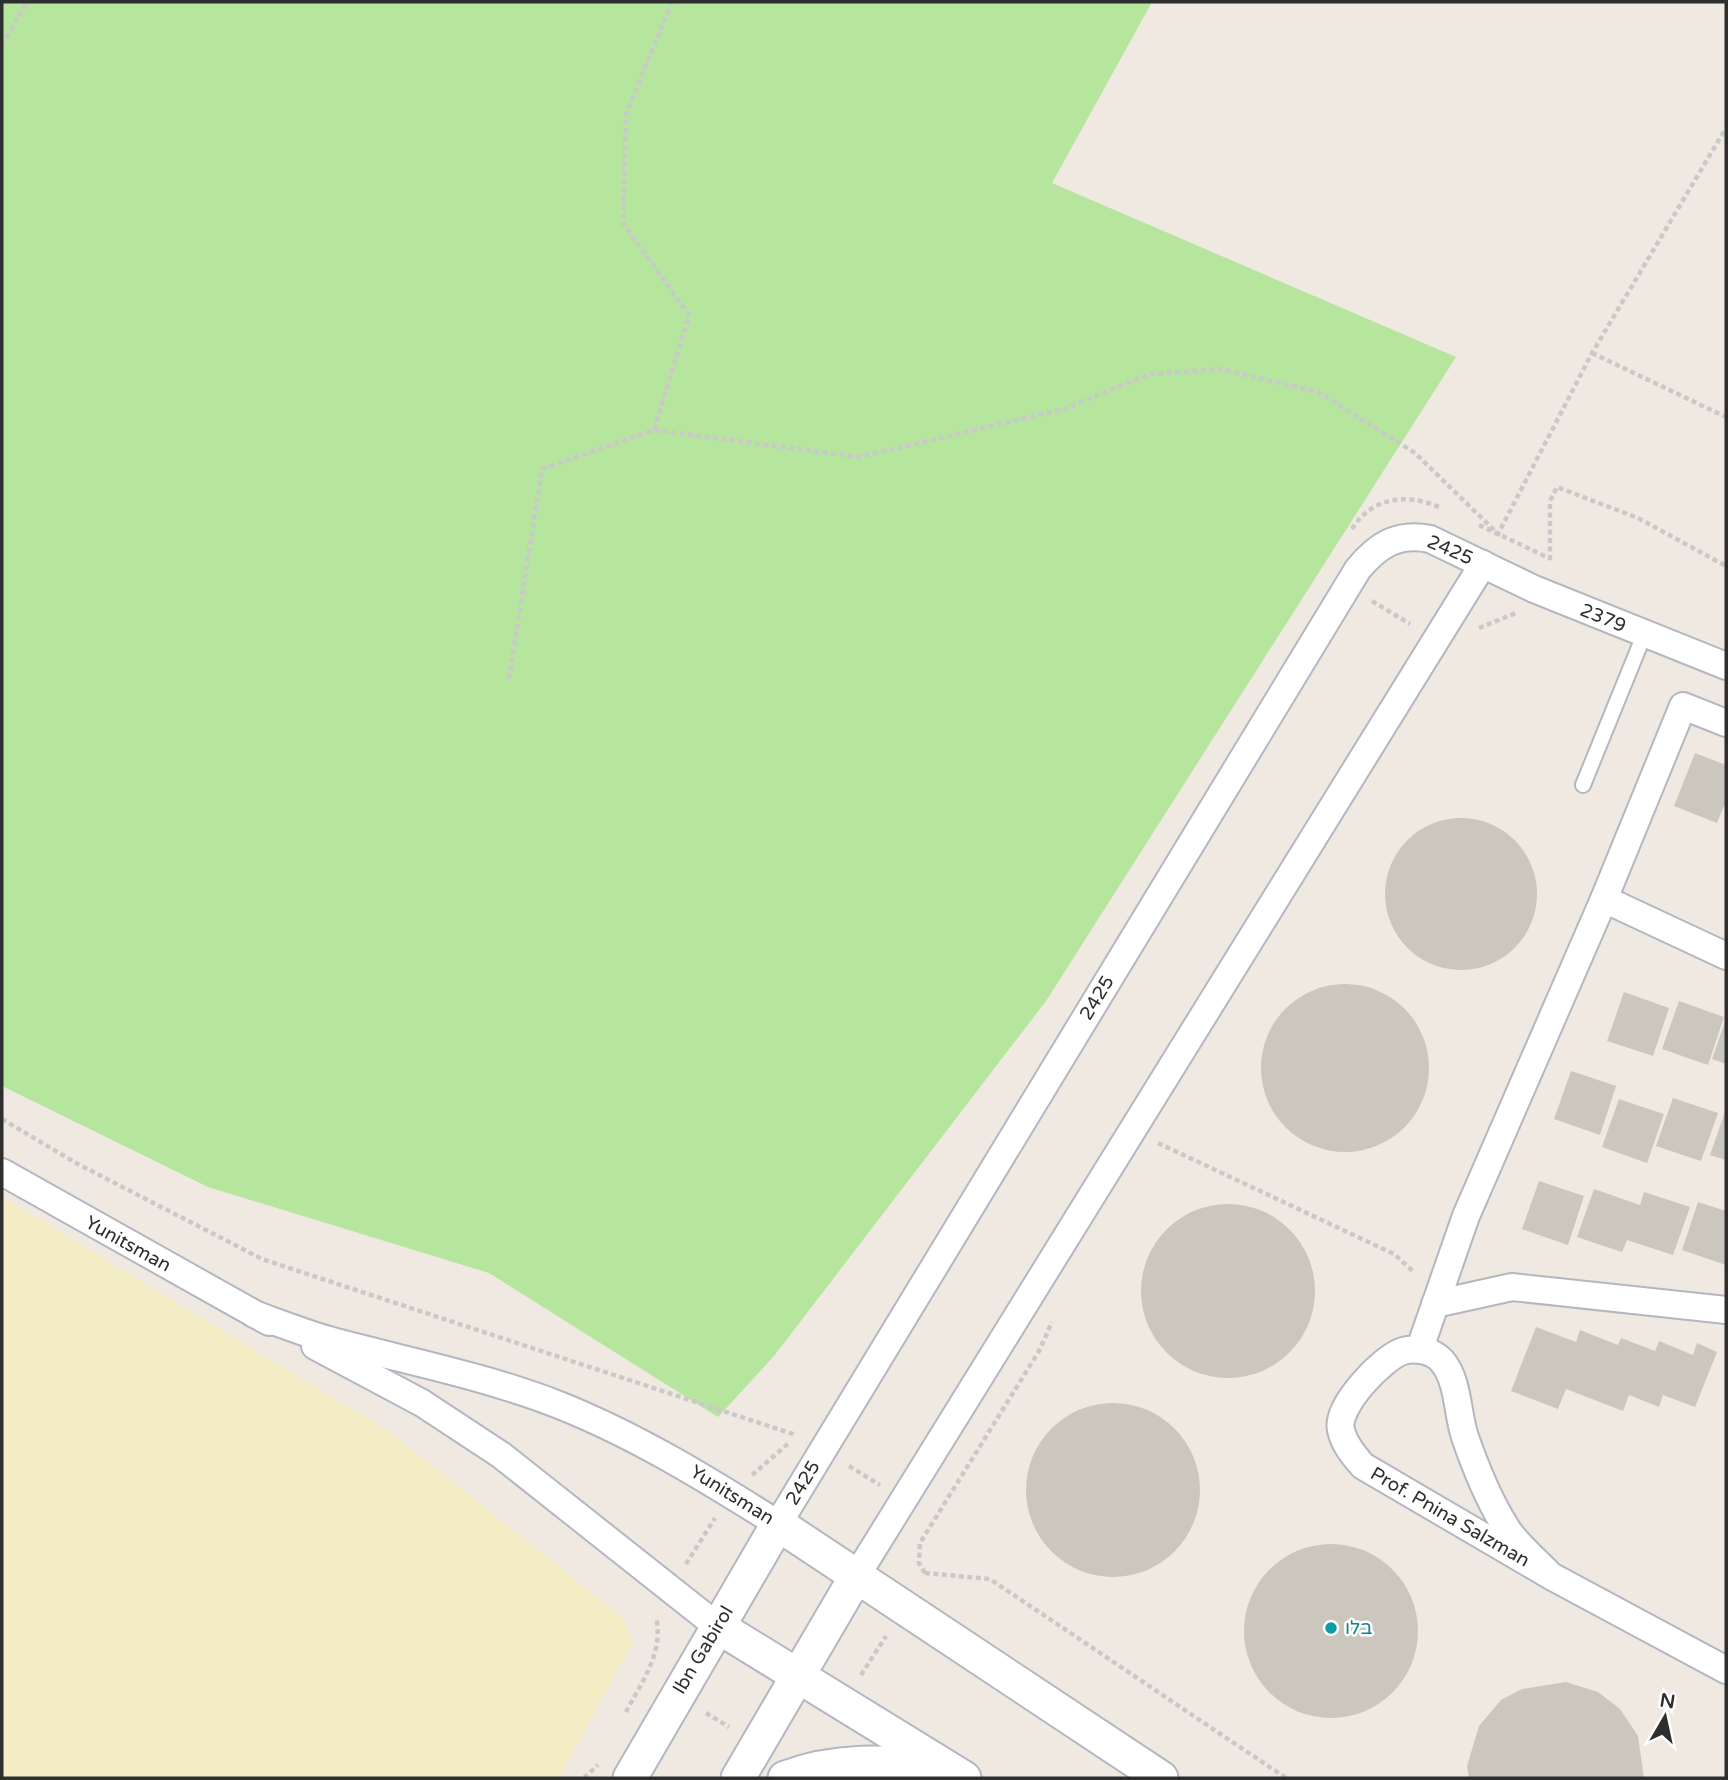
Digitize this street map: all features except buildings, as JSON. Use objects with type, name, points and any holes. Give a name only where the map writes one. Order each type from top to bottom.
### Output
[{"type":"street","name":"2425","points":[[778,1524],[1347,587],[1370,554],[1399,537],[1415,536],[1483,564],[1445,644],[857,1575]]},
{"type":"street","name":"2379","points":[[1483,564],[1534,589],[1726,666]]},
{"type":"street","points":[[1420,1348],[1466,1216],[1604,899],[1683,706],[1726,723]]},
{"type":"street","points":[[1604,899],[1726,956]]},
{"type":"street","name":"Yunitsman","points":[[2,1172],[254,1314],[422,1403],[501,1455],[717,1626],[958,1774]]},
{"type":"street","points":[[1437,1299],[1512,1287],[1726,1310]]},
{"type":"street","name":"Yunitsman","points":[[254,1314],[327,1339],[493,1382],[559,1405],[638,1441],[778,1524],[1161,1778]]},
{"type":"street","name":"Prof. Pnina Salzman","points":[[1551,1576],[1508,1531],[1486,1490],[1464,1435],[1454,1389],[1442,1361],[1420,1348],[1401,1351],[1353,1393],[1344,1409],[1340,1428],[1350,1450],[1363,1466],[1551,1576],[1726,1670]]},
{"type":"street","name":"Ibn Gabirol","points":[[630,1778],[778,1524]]},
{"type":"street","points":[[738,1778],[795,1676],[857,1575]]},
{"type":"street","points":[[785,1778],[814,1768],[850,1763],[890,1762],[958,1774]]},
{"type":"lane","points":[[1583,785],[1644,635]]},
{"type":"path","points":[[2,45],[27,2]]},
{"type":"path","points":[[654,430],[689,315],[623,223],[626,114],[672,2]]},
{"type":"path","points":[[1483,564],[1592,353],[1726,128]]},
{"type":"path","points":[[1592,353],[1726,417]]},
{"type":"path","points":[[509,679],[542,469],[654,430],[859,457],[1064,409],[1150,374],[1220,369],[1318,392],[1415,453],[1498,534]]},
{"type":"path","points":[[1347,587],[1445,644],[1522,611],[1551,559],[1549,501],[1557,487],[1638,518],[1726,566]]},
{"type":"path","points":[[2,1119],[76,1163],[262,1259],[799,1435],[935,1518]]},
{"type":"path","points":[[1162,1130],[1155,1142],[1394,1254],[1437,1299]]},
{"type":"path","points":[[925,1573],[919,1563],[920,1543],[1039,1351],[1057,1312]]},
{"type":"path","points":[[842,1704],[925,1573]]},
{"type":"path","points":[[925,1573],[990,1579],[1286,1778]]},
{"type":"path","points":[[621,1721],[656,1656],[660,1636],[656,1614],[671,1589]]},
{"type":"path","points":[[644,1678],[757,1743]]},
{"type":"path","points":[[593,1778],[604,1754]]},
{"type":"path","points":[[584,1778],[598,1765]]},
{"type":"green space","points":[[2,2],[1152,2],[1052,183],[1456,357],[1046,1001],[774,1356],[718,1417],[489,1273],[208,1187],[2,1086]]},
{"type":"sand","points":[[2,1197],[390,1432],[620,1615],[633,1642],[559,1778],[2,1778]]},
{"type":"place","name":"בלו","points":[[1331,1628]]}]
